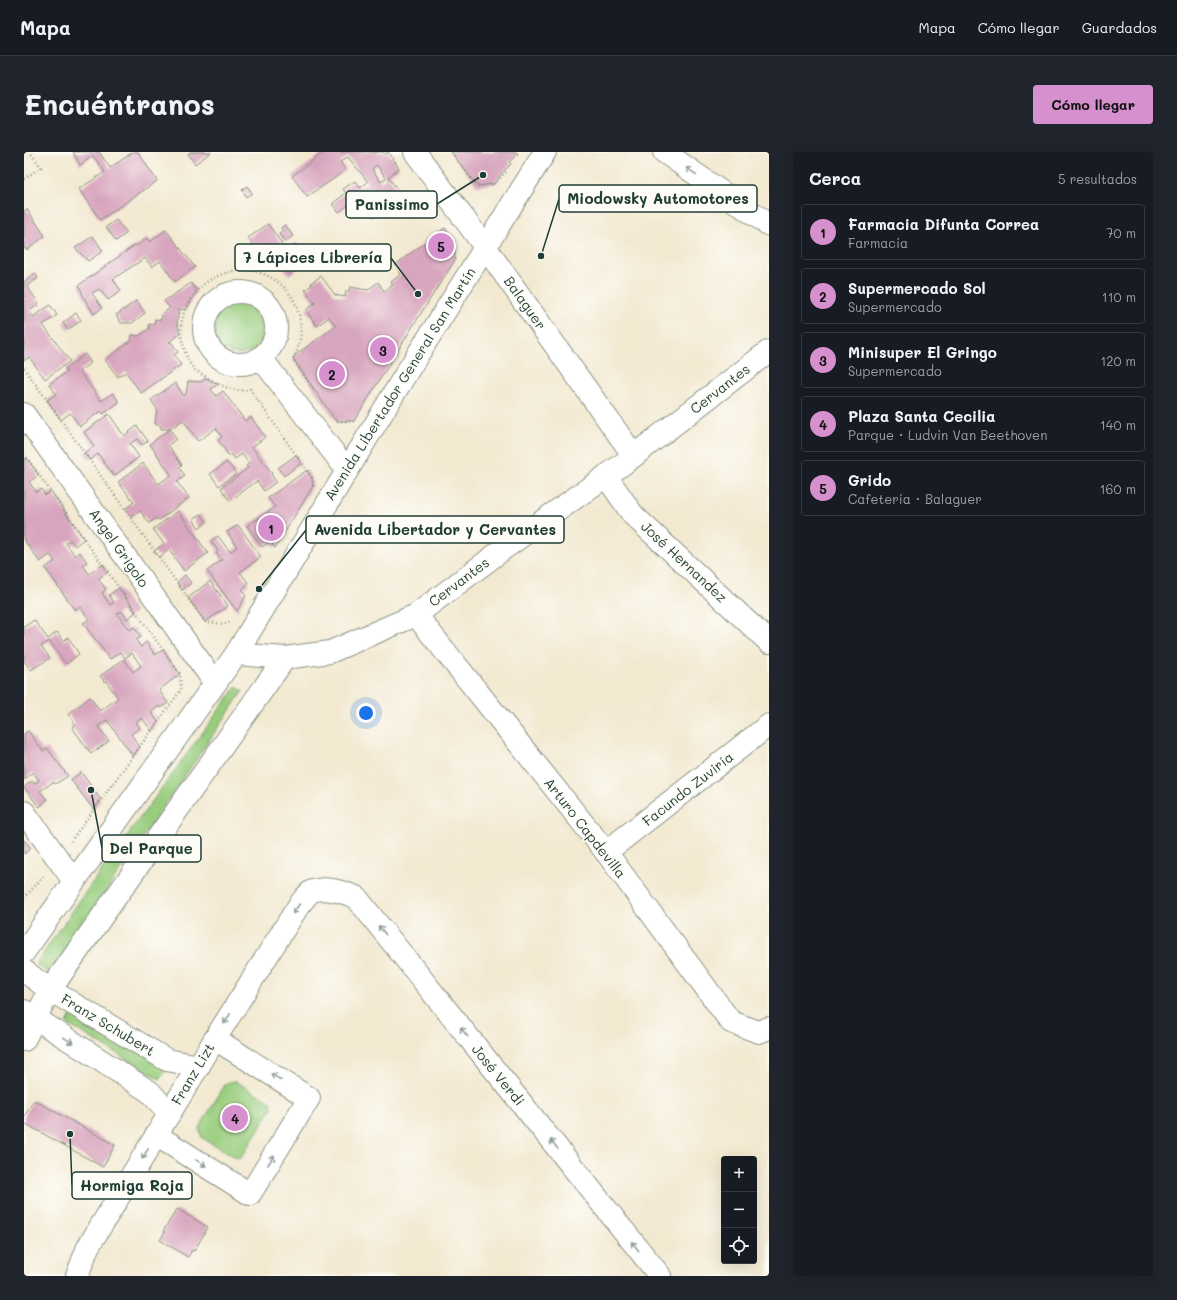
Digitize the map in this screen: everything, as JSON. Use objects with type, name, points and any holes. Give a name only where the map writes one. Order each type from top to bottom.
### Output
[{"type":"street","name":"Balaguer","points":[[415,152],[485,247],[634,456]]},
{"type":"street","name":"Avenida Libertador General San Martín","points":[[24,952],[236,654],[347,470],[545,152]]},
{"type":"street","points":[[664,152],[769,225]]},
{"type":"street","name":"Cervantes","points":[[236,654],[285,658],[330,652],[416,615],[506,547],[634,456],[769,351]]},
{"type":"street","points":[[261,358],[347,470]]},
{"type":"street","name":"Angel Grigolo","points":[[24,414],[215,683]]},
{"type":"street","name":"José Hernandez","points":[[606,476],[633,515],[769,642]]},
{"type":"street","name":"Arturo Capdevilla","points":[[416,615],[606,852],[731,1022],[764,1030]]},
{"type":"street","points":[[24,1040],[29,1015],[50,990],[285,658]]},
{"type":"street","name":"Facundo Zuviría","points":[[606,852],[769,725]]},
{"type":"street","points":[[24,812],[74,881]]},
{"type":"street","name":"Franz Lizt","points":[[77,1276],[88,1247],[299,905],[312,892],[327,889]]},
{"type":"street","name":"José Verdi","points":[[327,889],[343,892],[356,897],[660,1276]]},
{"type":"street","name":"Franz Schubert","points":[[24,971],[50,990],[167,1060],[199,1066]]},
{"type":"street","points":[[29,1015],[150,1092],[170,1114]]},
{"type":"street","points":[[156,1136],[250,1194],[309,1098],[215,1039]]},
{"type":"path","points":[[24,179],[41,167],[30,152]]},
{"type":"path","points":[[451,152],[477,186],[494,184],[510,167]]},
{"type":"path","points":[[454,240],[455,260]]},
{"type":"path","points":[[309,492],[313,486],[312,478],[250,389],[239,391],[220,385],[194,369],[190,362],[183,344],[182,328],[184,315],[188,305],[197,291],[207,281],[219,274],[238,270],[257,272],[266,275],[279,283],[290,294],[298,307],[300,314],[300,335],[293,359],[319,396]]},
{"type":"path","points":[[24,368],[205,622],[228,624],[232,618]]},
{"type":"path","points":[[336,421],[354,421],[358,415]]},
{"type":"path","points":[[24,454],[180,674],[180,690],[58,859],[24,898]]},
{"type":"green space","points":[[239,302],[249,304],[257,310],[263,318],[265,328],[263,338],[257,346],[249,352],[239,354],[229,352],[221,346],[215,338],[213,328],[215,318],[221,310],[229,304]]},
{"type":"green space","points":[[236,687],[243,691],[49,974],[36,964],[87,890]]},
{"type":"green space","points":[[71,1014],[167,1068],[160,1079],[67,1024]]},
{"type":"green space","points":[[235,1081],[271,1102],[272,1108],[241,1158],[236,1158],[202,1138],[199,1128],[226,1083]]},
{"type":"building","points":[[73,152],[99,152],[110,168],[133,152],[138,152],[157,181],[100,220],[79,189],[105,172],[93,156],[80,165]]},
{"type":"building","points":[[190,152],[211,152],[195,164],[188,154]]},
{"type":"building","points":[[324,152],[383,152],[384,154],[388,152],[399,168],[388,177],[402,195],[373,217],[359,197],[339,212],[332,204],[346,193],[343,189],[355,181],[360,188],[368,182],[348,157],[340,162],[346,170],[307,197],[292,176]],"holes":[[[377,165],[386,178],[381,182],[372,169]]]},
{"type":"building","points":[[451,152],[516,152],[518,154],[509,162],[511,164],[494,184],[477,186]]},
{"type":"building","points":[[247,186],[252,193],[246,197],[242,190]]},
{"type":"building","points":[[27,209],[45,236],[27,250],[26,248],[24,249],[24,211]]},
{"type":"building","points":[[116,220],[127,233],[116,241],[106,227]]},
{"type":"building","points":[[268,224],[282,244],[262,259],[248,238]]},
{"type":"building","points":[[285,225],[293,236],[285,242],[279,234],[283,231],[281,228]]},
{"type":"building","points":[[445,228],[454,240],[455,260],[354,421],[336,421],[293,359],[295,355],[336,326],[329,317],[317,326],[306,310],[315,303],[305,290],[312,285],[311,283],[321,276],[335,295],[345,297],[346,291],[349,291],[350,287],[368,290],[378,282],[384,291],[393,285],[391,282],[401,274],[395,265]]},
{"type":"building","points":[[166,230],[195,267],[175,282],[160,261],[152,267],[145,258],[113,279],[121,291],[108,300],[99,289],[92,293],[102,308],[94,314],[84,298],[79,285],[135,245],[136,246],[147,238],[150,242]]},
{"type":"building","points":[[93,236],[103,251],[88,261],[75,248]]},
{"type":"building","points":[[296,244],[300,249],[306,245],[309,250],[303,254],[308,261],[289,275],[277,258]]},
{"type":"building","points":[[35,273],[38,278],[27,286],[39,304],[29,311],[33,317],[50,305],[57,315],[43,325],[70,361],[45,379],[29,357],[24,361],[24,282]]},
{"type":"building","points":[[191,283],[197,291],[186,310],[179,309],[177,322],[180,334],[169,342],[172,343],[178,352],[174,355],[181,365],[141,393],[126,372],[118,377],[105,360],[131,341],[132,335],[139,336],[149,329],[149,324],[154,325],[155,319],[161,320],[162,314],[170,308],[164,301]]},
{"type":"building","points":[[136,301],[145,313],[132,323],[121,323],[116,315]]},
{"type":"building","points":[[76,313],[81,320],[68,330],[63,323]]},
{"type":"building","points":[[85,354],[91,363],[79,371],[101,401],[113,393],[119,402],[103,414],[101,411],[80,426],[70,413],[61,420],[47,400],[56,394],[49,384],[67,372],[65,369]]},
{"type":"building","points":[[206,378],[218,384],[211,389],[216,396],[223,391],[245,421],[251,417],[265,437],[252,447],[272,473],[271,474],[276,482],[264,491],[257,481],[230,501],[221,488],[248,468],[246,466],[249,464],[242,454],[235,459],[231,454],[229,456],[218,440],[222,437],[216,428],[198,441],[183,420],[170,429],[161,429],[161,426],[155,424],[157,409],[151,400],[175,383],[184,396],[186,394],[188,381],[201,382]]},
{"type":"building","points":[[109,414],[124,436],[137,426],[148,441],[142,445],[137,439],[130,444],[139,457],[114,476],[98,454],[90,460],[84,453],[94,446],[84,432]]},
{"type":"building","points":[[170,429],[176,439],[168,445],[182,465],[179,467],[185,476],[177,482],[189,498],[159,520],[157,518],[149,523],[140,511],[131,517],[125,509],[134,502],[118,482],[143,463],[158,484],[171,475],[150,444]]},
{"type":"building","points":[[296,455],[301,463],[284,476],[278,468]]},
{"type":"building","points":[[27,458],[39,475],[29,482],[36,492],[41,489],[45,495],[51,491],[84,539],[75,546],[71,540],[66,543],[75,556],[80,552],[87,562],[83,565],[89,574],[103,564],[108,572],[98,579],[106,589],[102,593],[110,605],[114,602],[109,595],[119,588],[136,612],[127,619],[121,611],[117,614],[129,630],[134,627],[141,637],[136,640],[141,647],[146,642],[155,655],[163,650],[180,674],[159,690],[168,703],[161,708],[159,706],[151,712],[158,722],[152,731],[142,718],[136,722],[140,728],[131,734],[140,747],[133,756],[107,720],[98,726],[109,741],[91,754],[72,727],[75,724],[68,714],[90,697],[100,711],[118,698],[106,681],[105,682],[100,676],[124,659],[133,672],[141,666],[132,653],[125,658],[121,652],[110,659],[83,623],[89,619],[80,607],[75,610],[45,568],[55,561],[50,555],[40,562],[24,540],[24,460]]},
{"type":"building","points":[[227,462],[236,474],[219,486],[210,474]]},
{"type":"building","points":[[307,470],[312,478],[313,486],[275,548],[270,541],[262,547],[247,526],[275,507],[268,498]]},
{"type":"building","points":[[178,511],[208,553],[184,571],[169,550],[159,557],[154,551],[164,544],[153,529]]},
{"type":"building","points":[[201,514],[207,522],[199,528],[193,519]]},
{"type":"building","points":[[238,525],[261,557],[240,572],[249,584],[242,590],[246,596],[237,611],[207,571],[222,560],[216,553],[218,551],[211,541],[218,536],[230,552],[237,547],[227,532]]},
{"type":"building","points":[[185,575],[191,583],[182,590],[177,582]]},
{"type":"building","points":[[210,581],[228,606],[205,622],[188,598]]},
{"type":"building","points":[[34,620],[48,639],[57,632],[64,641],[68,637],[79,654],[66,664],[49,641],[41,646],[50,658],[31,670],[24,661],[24,627]]},
{"type":"building","points":[[28,731],[43,751],[47,748],[68,776],[55,784],[53,782],[40,791],[47,800],[39,807],[24,787],[32,781],[34,784],[39,780],[33,772],[24,780],[24,734]]},
{"type":"building","points":[[81,772],[101,800],[94,810],[71,780]]},
{"type":"building","points":[[24,840],[31,848],[24,854]]},
{"type":"building","points":[[34,1100],[115,1145],[103,1167],[24,1123],[24,1117]]},
{"type":"building","points":[[177,1209],[208,1227],[194,1251],[192,1250],[188,1257],[160,1240],[165,1232],[163,1231]]},
{"type":"place","name":"Panissimo","points":[[483,175]]},
{"type":"place","name":"Grido","points":[[441,246]]},
{"type":"place","name":"Miodowsky Automotores","points":[[541,256]]},
{"type":"place","name":"7 Lápices Librería","points":[[418,294]]},
{"type":"place","name":"Minisuper El Gringo","points":[[383,350]]},
{"type":"place","name":"Supermercado Sol","points":[[332,374]]},
{"type":"place","name":"Farmacia Difunta Correa","points":[[271,528]]},
{"type":"place","name":"Avenida Libertador y Cervantes","points":[[259,589]]},
{"type":"place","name":"Del Parque","points":[[91,790]]},
{"type":"place","name":"Plaza Santa Cecilia","points":[[235,1118]]},
{"type":"place","name":"Hormiga Roja","points":[[70,1134]]}]
